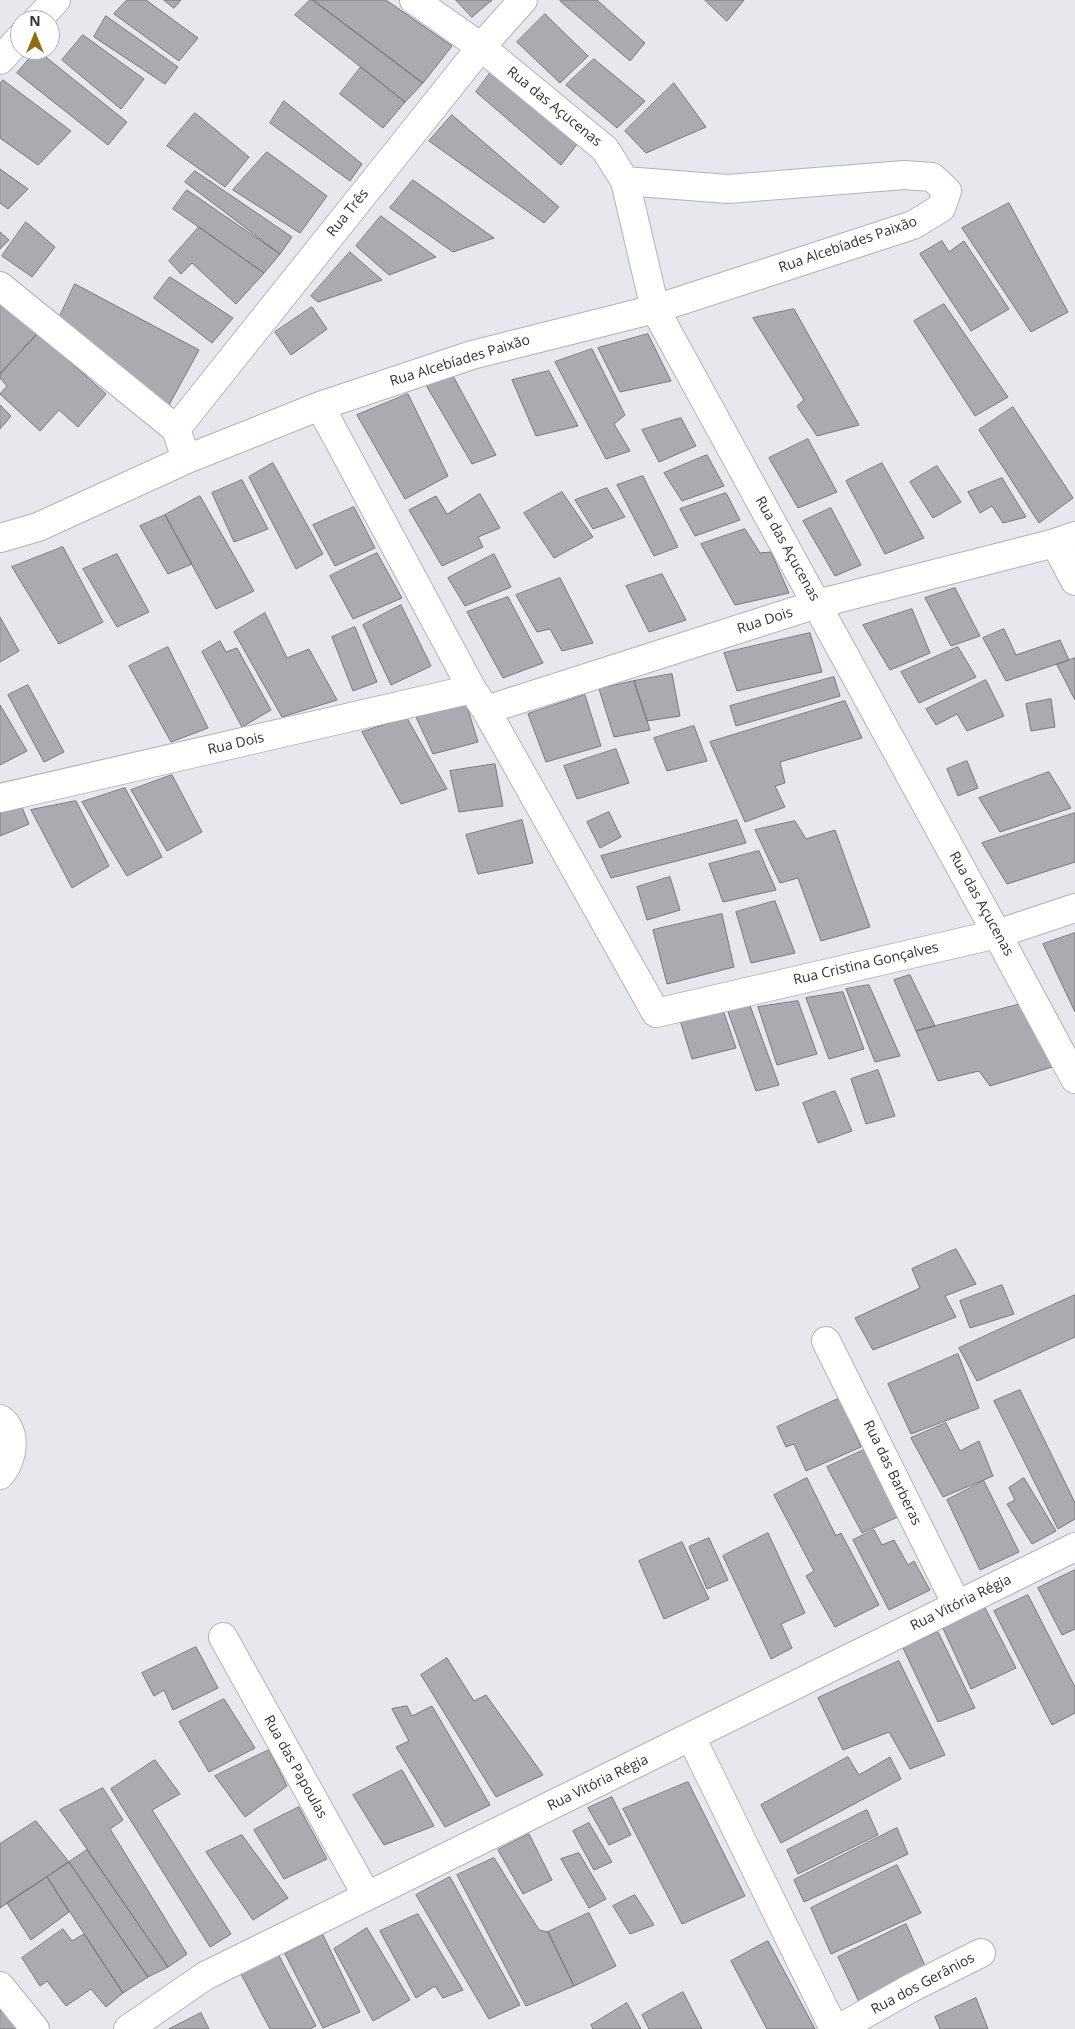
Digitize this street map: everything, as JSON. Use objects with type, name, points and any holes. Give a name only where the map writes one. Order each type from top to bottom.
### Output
[{"type":"street","points":[[46,10],[56,0]]},
{"type":"street","name":"Rua das Açucenas","points":[[414,0],[481,47],[605,149],[625,181],[655,309],[1075,1080]]},
{"type":"street","name":"Rua Três","points":[[176,429],[481,47],[523,0]]},
{"type":"street","points":[[0,60],[10,49]]},
{"type":"street","name":"Rua Alcebíades Paixão","points":[[0,538],[38,526],[187,459],[320,406],[472,355],[655,309],[913,225],[941,208],[947,191],[932,178],[904,175],[728,189],[625,181]]},
{"type":"street","points":[[0,286],[176,429],[187,459]]},
{"type":"street","points":[[320,406],[479,699]]},
{"type":"street","points":[[1065,539],[1075,581]]},
{"type":"street","name":"Rua Dois","points":[[0,798],[479,699],[817,604],[1065,539]]},
{"type":"street","name":"Rua Cristina Gonçalves","points":[[479,699],[656,1012],[997,934],[1075,908]]},
{"type":"street","name":"Rua das Barberas","points":[[826,1341],[958,1605]]},
{"type":"street","points":[[0,1418],[9,1429],[12,1451],[7,1467],[0,1474]]},
{"type":"street","name":"Rua Vitória Régia","points":[[128,2029],[205,1976],[1075,1547]]},
{"type":"street","name":"Rua das Papoulas","points":[[223,1637],[368,1896]]},
{"type":"street","points":[[691,1737],[834,2029]]},
{"type":"street","name":"Rua dos Gerânios","points":[[838,2029],[906,1991],[981,1953]]},
{"type":"street","points":[[0,1986],[35,2029]]},
{"type":"building","points":[[127,0],[146,0],[198,38],[179,61],[114,14]]},
{"type":"building","points":[[164,0],[181,0],[174,8]]},
{"type":"building","points":[[310,0],[313,0],[423,83],[405,102],[295,15]]},
{"type":"building","points":[[313,0],[386,0],[452,46],[423,83]]},
{"type":"building","points":[[456,0],[492,0],[472,17]]},
{"type":"building","points":[[561,0],[597,0],[645,43],[630,61]]},
{"type":"building","points":[[705,0],[744,0],[727,21]]},
{"type":"building","points":[[545,14],[588,56],[560,83],[517,42]]},
{"type":"building","points":[[106,16],[178,67],[165,84],[94,37]]},
{"type":"building","points":[[83,35],[144,79],[121,109],[62,60]]},
{"type":"building","points":[[594,59],[645,101],[617,128],[566,85]]},
{"type":"building","points":[[28,60],[50,60],[127,122],[108,145],[17,73]]},
{"type":"building","points":[[361,67],[405,102],[383,128],[340,94]]},
{"type":"building","points":[[493,69],[578,143],[561,165],[476,92]]},
{"type":"building","points":[[3,80],[71,131],[38,165],[0,138],[0,84]]},
{"type":"building","points":[[674,83],[706,127],[646,153],[625,131]]},
{"type":"building","points":[[284,101],[362,164],[350,181],[270,123]]},
{"type":"building","points":[[195,113],[249,157],[225,187],[167,146]]},
{"type":"building","points":[[452,115],[559,207],[544,223],[429,141]]},
{"type":"building","points":[[267,152],[327,196],[300,233],[233,190]]},
{"type":"building","points":[[0,169],[28,189],[8,209],[0,203]]},
{"type":"building","points":[[195,171],[292,237],[280,254],[185,182]]},
{"type":"building","points":[[413,180],[494,238],[453,252],[390,208]]},
{"type":"building","points":[[187,190],[280,254],[264,273],[173,209]]},
{"type":"building","points":[[1009,203],[1068,312],[1031,332],[962,228]]},
{"type":"building","points":[[381,216],[436,257],[389,275],[356,246]]},
{"type":"building","points":[[26,222],[55,247],[32,277],[2,256]]},
{"type":"building","points":[[199,227],[264,273],[236,304],[192,263],[181,274],[169,261]]},
{"type":"building","points":[[0,232],[9,240],[0,249]]},
{"type":"building","points":[[942,241],[949,252],[964,241],[1009,309],[971,331],[920,254]]},
{"type":"building","points":[[350,252],[382,280],[318,302],[311,296]]},
{"type":"building","points":[[170,277],[233,318],[212,343],[154,298]]},
{"type":"building","points":[[75,284],[199,350],[169,405],[59,318]]},
{"type":"building","points":[[0,302],[38,333],[0,374]]},
{"type":"building","points":[[944,304],[1008,397],[975,416],[914,321]]},
{"type":"building","points":[[312,307],[327,329],[291,355],[275,332]]},
{"type":"building","points":[[794,309],[859,425],[817,436],[797,406],[804,400],[753,318]]},
{"type":"building","points":[[38,333],[106,394],[78,427],[59,410],[40,431],[0,394],[7,386],[0,378],[0,374]]},
{"type":"building","points":[[648,334],[671,381],[620,392],[598,348]]},
{"type":"building","points":[[592,349],[625,415],[614,424],[630,451],[606,459],[555,362]]},
{"type":"building","points":[[549,371],[578,426],[536,436],[512,380]]},
{"type":"building","points":[[453,376],[496,455],[472,464],[426,385]]},
{"type":"building","points":[[408,394],[448,476],[405,499],[357,415]]},
{"type":"building","points":[[0,405],[11,416],[0,429]]},
{"type":"building","points":[[1013,407],[1073,498],[1039,523],[979,430]]},
{"type":"building","points":[[681,418],[696,446],[659,462],[642,430]]},
{"type":"building","points":[[808,439],[837,492],[798,508],[769,458]]},
{"type":"building","points":[[707,455],[724,486],[682,501],[664,473]]},
{"type":"building","points":[[273,463],[323,554],[296,569],[249,477]]},
{"type":"building","points":[[882,463],[924,538],[885,554],[846,481]]},
{"type":"building","points":[[937,466],[961,502],[933,518],[910,482]]},
{"type":"building","points":[[643,476],[678,547],[654,556],[617,485]]},
{"type":"building","points":[[1002,478],[1026,517],[1003,523],[992,506],[980,513],[968,492]]},
{"type":"building","points":[[242,480],[268,529],[234,542],[212,493]]},
{"type":"building","points":[[607,488],[625,517],[593,529],[575,500]]},
{"type":"building","points":[[562,492],[593,537],[554,558],[524,513]]},
{"type":"building","points":[[726,493],[740,520],[695,536],[680,509]]},
{"type":"building","points":[[480,494],[500,528],[478,537],[483,547],[442,566],[409,510],[436,496],[447,514]]},
{"type":"building","points":[[200,496],[254,591],[216,609],[165,515]]},
{"type":"building","points":[[354,507],[375,548],[335,566],[313,525]]},
{"type":"building","points":[[831,508],[861,565],[835,576],[803,521]]},
{"type":"building","points":[[165,515],[192,564],[168,574],[140,526]]},
{"type":"building","points":[[745,529],[760,553],[771,552],[789,593],[735,605],[701,544]]},
{"type":"building","points":[[63,547],[103,622],[59,644],[12,567]]},
{"type":"building","points":[[377,553],[402,598],[353,619],[330,576]]},
{"type":"building","points":[[117,554],[149,612],[117,627],[83,569]]},
{"type":"building","points":[[494,554],[511,587],[465,606],[448,578]]},
{"type":"building","points":[[662,574],[686,620],[649,632],[626,586]]},
{"type":"building","points":[[560,578],[593,643],[562,651],[550,629],[537,632],[516,595]]},
{"type":"building","points":[[955,588],[980,636],[951,646],[925,598]]},
{"type":"building","points":[[508,597],[543,663],[503,678],[467,612]]},
{"type":"building","points":[[401,605],[431,666],[391,685],[363,625]]},
{"type":"building","points":[[912,609],[930,653],[890,670],[863,625]]},
{"type":"building","points":[[265,613],[287,658],[309,649],[337,700],[282,717],[234,632]]},
{"type":"building","points":[[0,617],[19,651],[0,662]]},
{"type":"building","points":[[355,627],[377,682],[353,691],[332,637]]},
{"type":"building","points":[[1004,629],[1016,655],[1060,640],[1069,660],[1006,681],[983,638]]},
{"type":"building","points":[[810,633],[822,672],[737,691],[724,653]]},
{"type":"building","points":[[220,641],[226,652],[237,648],[271,710],[242,727],[202,652]]},
{"type":"building","points":[[168,647],[208,728],[171,742],[129,666]]},
{"type":"building","points":[[958,647],[976,677],[919,703],[901,672]]},
{"type":"building","points":[[1075,658],[1075,700],[1057,665]]},
{"type":"building","points":[[672,674],[680,716],[647,721],[634,681]]},
{"type":"building","points":[[834,677],[840,696],[736,726],[730,706]]},
{"type":"building","points":[[986,680],[1004,716],[967,731],[957,714],[936,725],[926,709]]},
{"type":"building","points":[[634,681],[650,730],[614,737],[599,689]]},
{"type":"building","points":[[28,685],[64,752],[44,762],[8,695]]},
{"type":"building","points":[[585,695],[601,746],[546,762],[528,714]]},
{"type":"building","points":[[1051,699],[1055,727],[1031,731],[1026,704]]},
{"type":"building","points":[[845,701],[862,738],[780,762],[785,783],[775,786],[785,807],[745,822],[710,742]]},
{"type":"building","points":[[466,703],[478,742],[433,754],[416,717]]},
{"type":"building","points":[[0,705],[27,751],[0,765]]},
{"type":"building","points":[[407,718],[447,789],[401,804],[362,732]]},
{"type":"building","points":[[694,726],[707,761],[667,771],[654,738]]},
{"type":"building","points":[[616,749],[629,783],[577,799],[564,766]]},
{"type":"building","points":[[967,761],[978,788],[958,796],[947,769]]},
{"type":"building","points":[[495,764],[503,806],[459,812],[450,771]]},
{"type":"building","points":[[1049,772],[1071,808],[1000,832],[979,798]]},
{"type":"building","points":[[172,775],[202,832],[167,851],[131,790]]},
{"type":"building","points":[[125,788],[162,857],[127,876],[82,802]]},
{"type":"building","points":[[76,801],[109,866],[72,888],[31,810]]},
{"type":"building","points":[[21,805],[29,824],[0,836],[0,812]]},
{"type":"building","points":[[609,812],[621,837],[600,848],[587,822]]},
{"type":"building","points":[[1075,813],[1075,862],[1007,884],[982,843]]},
{"type":"building","points":[[522,820],[533,863],[478,874],[466,835]]},
{"type":"building","points":[[737,820],[746,843],[611,878],[601,856]]},
{"type":"building","points":[[795,821],[806,839],[835,830],[870,927],[821,941],[798,878],[780,883],[755,830]]},
{"type":"building","points":[[759,851],[776,890],[723,902],[709,864]]},
{"type":"building","points":[[670,877],[680,910],[647,920],[637,887]]},
{"type":"building","points":[[775,901],[795,953],[751,963],[736,912]]},
{"type":"building","points":[[722,914],[734,967],[667,984],[653,930]]},
{"type":"building","points":[[1075,933],[1075,1012],[1043,944]]},
{"type":"building","points":[[910,975],[935,1026],[916,1031],[894,980]]},
{"type":"building","points":[[869,985],[900,1056],[875,1062],[846,989]]},
{"type":"building","points":[[843,992],[864,1049],[829,1059],[806,998]]},
{"type":"building","points":[[748,1000],[779,1085],[756,1091],[726,1006]]},
{"type":"building","points":[[798,1001],[817,1054],[777,1065],[758,1007]]},
{"type":"building","points":[[1025,1003],[1052,1067],[990,1086],[979,1071],[938,1081],[916,1031]]},
{"type":"building","points":[[722,1007],[736,1048],[692,1059],[679,1017]]},
{"type":"building","points":[[878,1070],[895,1116],[866,1124],[851,1079]]},
{"type":"building","points":[[835,1091],[852,1131],[818,1143],[803,1103]]},
{"type":"building","points":[[956,1249],[976,1284],[945,1296],[956,1317],[873,1350],[855,1318],[920,1288],[912,1269]]},
{"type":"building","points":[[1002,1285],[1014,1314],[970,1328],[960,1301]]},
{"type":"building","points":[[1075,1295],[1075,1337],[977,1381],[959,1348]]},
{"type":"building","points":[[958,1354],[979,1408],[911,1434],[888,1384]]},
{"type":"building","points":[[1020,1390],[1075,1503],[1075,1519],[1058,1529],[994,1401]]},
{"type":"building","points":[[840,1398],[861,1447],[806,1471],[794,1444],[786,1447],[777,1427]]},
{"type":"building","points":[[946,1423],[960,1451],[979,1441],[993,1476],[943,1497],[911,1438]]},
{"type":"building","points":[[866,1449],[900,1516],[862,1533],[827,1467]]},
{"type":"building","points":[[807,1478],[836,1536],[841,1533],[879,1605],[835,1627],[806,1576],[814,1571],[774,1495]]},
{"type":"building","points":[[1024,1478],[1056,1531],[1032,1544],[1007,1504],[1015,1500],[1009,1488]]},
{"type":"building","points":[[984,1481],[1019,1552],[980,1570],[947,1500]]},
{"type":"building","points":[[874,1530],[882,1545],[894,1540],[908,1565],[914,1561],[930,1590],[889,1610],[853,1540]]},
{"type":"building","points":[[768,1533],[805,1613],[781,1624],[792,1648],[771,1659],[723,1556]]},
{"type":"building","points":[[709,1538],[728,1580],[707,1589],[689,1547]]},
{"type":"building","points":[[682,1542],[709,1599],[664,1619],[639,1561]]},
{"type":"building","points":[[1075,1570],[1075,1629],[1062,1635],[1038,1588]]},
{"type":"building","points":[[1028,1595],[1075,1687],[1075,1713],[1052,1725],[994,1611]]},
{"type":"building","points":[[983,1604],[1016,1668],[971,1689],[941,1624]]},
{"type":"building","points":[[938,1632],[975,1708],[938,1722],[903,1648]]},
{"type":"building","points":[[196,1647],[218,1688],[173,1710],[164,1690],[154,1696],[142,1673]]},
{"type":"building","points":[[447,1658],[474,1701],[486,1695],[543,1775],[496,1797],[421,1675]]},
{"type":"building","points":[[899,1661],[945,1755],[910,1769],[889,1732],[843,1750],[818,1698]]},
{"type":"building","points":[[224,1699],[255,1748],[209,1772],[179,1722]]},
{"type":"building","points":[[407,1706],[412,1716],[432,1706],[490,1805],[445,1827],[396,1747],[409,1741],[392,1709]]},
{"type":"building","points":[[269,1750],[287,1786],[245,1817],[215,1776]]},
{"type":"building","points":[[848,1757],[859,1775],[890,1757],[901,1779],[781,1843],[761,1805]]},
{"type":"building","points":[[155,1760],[180,1794],[152,1810],[231,1934],[210,1947],[111,1789]]},
{"type":"building","points":[[402,1770],[434,1826],[384,1845],[353,1795]]},
{"type":"building","points":[[688,1782],[745,1896],[682,1924],[623,1809]]},
{"type":"building","points":[[103,1788],[123,1820],[110,1829],[187,1954],[168,1967],[60,1810]]},
{"type":"building","points":[[612,1797],[631,1835],[609,1845],[588,1808]]},
{"type":"building","points":[[299,1807],[327,1859],[284,1879],[254,1830]]},
{"type":"building","points":[[867,1810],[878,1835],[798,1874],[787,1850]]},
{"type":"building","points":[[36,1821],[69,1862],[0,1908],[0,1844]]},
{"type":"building","points":[[589,1823],[612,1862],[594,1870],[573,1831]]},
{"type":"building","points":[[897,1828],[908,1854],[804,1902],[794,1880]]},
{"type":"building","points":[[529,1834],[552,1880],[523,1894],[498,1850]]},
{"type":"building","points":[[242,1835],[288,1898],[253,1920],[206,1852]]},
{"type":"building","points":[[87,1850],[168,1967],[148,1977],[69,1862]]},
{"type":"building","points":[[579,1853],[606,1899],[589,1908],[561,1859]]},
{"type":"building","points":[[494,1858],[539,1930],[548,1932],[574,1986],[526,2006],[457,1875]]},
{"type":"building","points":[[69,1862],[148,1977],[123,1993],[47,1877]]},
{"type":"building","points":[[897,1865],[921,1913],[831,1954],[811,1908]]},
{"type":"building","points":[[47,1877],[69,1912],[31,1940],[7,1903]]},
{"type":"building","points":[[450,1877],[520,2005],[489,2019],[416,1895]]},
{"type":"building","points":[[635,1895],[654,1925],[630,1934],[613,1906]]},
{"type":"building","points":[[589,1913],[616,1966],[574,1986],[548,1932]]},
{"type":"building","points":[[418,1914],[463,1990],[443,1998],[435,1986],[416,1998],[380,1931]]},
{"type":"building","points":[[906,1924],[927,1970],[860,2004],[838,1957]]},
{"type":"building","points":[[367,1928],[410,2000],[373,2021],[334,1949]]},
{"type":"building","points":[[63,1929],[72,1941],[84,1934],[123,1993],[106,2007],[91,1989],[66,2006],[47,1981],[40,1986],[22,1958]]},
{"type":"building","points":[[323,1935],[360,2012],[323,2028],[285,1954]]},
{"type":"building","points":[[768,1941],[815,2029],[767,2029],[731,1961]]},
{"type":"building","points":[[278,1954],[316,2026],[310,2029],[270,2029],[241,1974]]},
{"type":"building","points":[[683,1992],[702,2029],[649,2029],[642,2015]]},
{"type":"building","points":[[976,1998],[988,2029],[940,2029],[935,2017]]},
{"type":"building","points":[[627,2003],[641,2029],[593,2029],[591,2025]]},
{"type":"building","points":[[0,2010],[19,2029],[0,2029]]},
{"type":"building","points":[[201,2013],[209,2029],[169,2029]]}]
